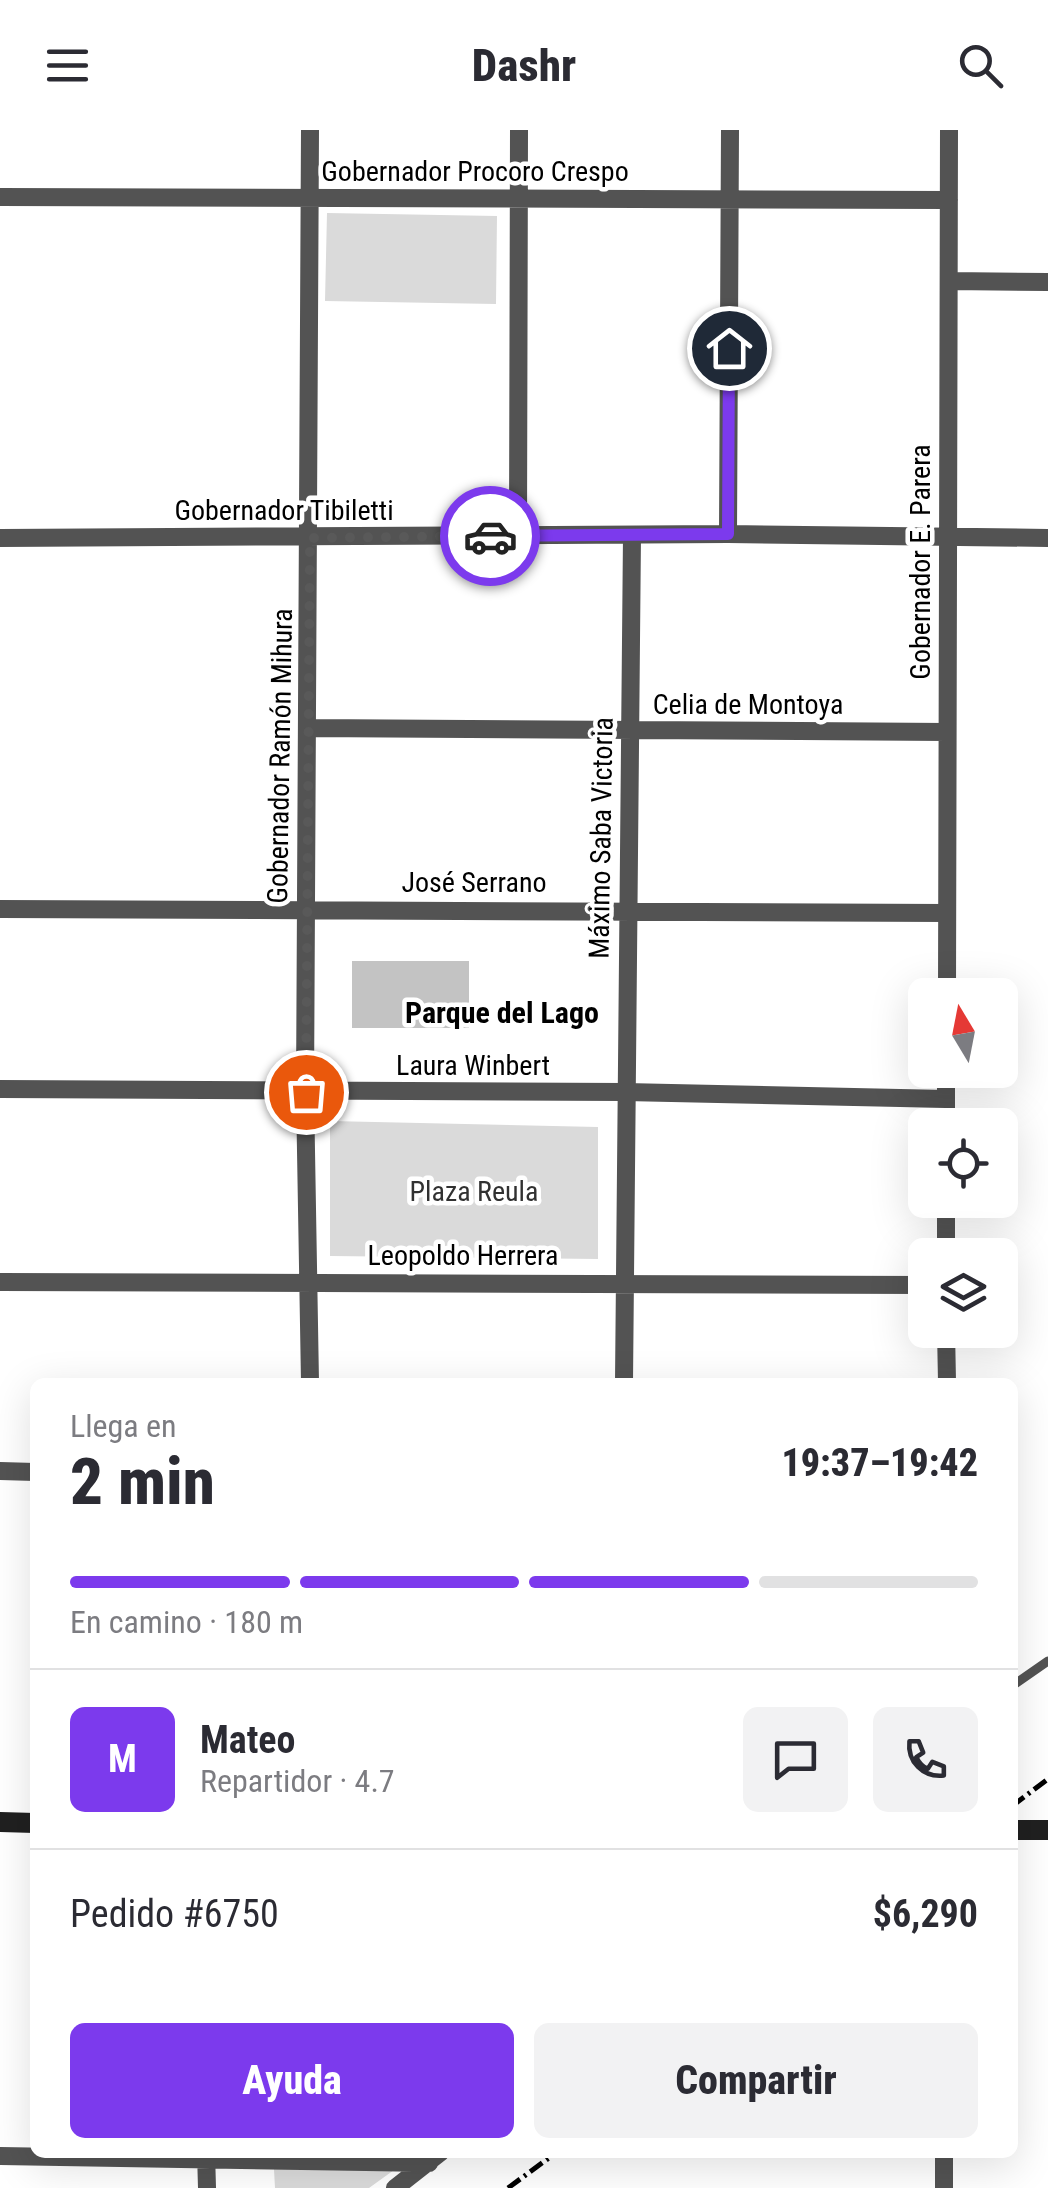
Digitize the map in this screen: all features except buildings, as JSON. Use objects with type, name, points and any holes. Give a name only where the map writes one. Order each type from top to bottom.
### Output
[{"type":"street","name":"Gobernador Ramón Mihura","points":[[310,130],[306,909],[310,1378]]},
{"type":"street","points":[[518,535],[520,130]]},
{"type":"street","points":[[728,534],[730,130]]},
{"type":"street","name":"Gobernador E. Parera","points":[[947,978],[949,130]]},
{"type":"street","name":"Gobernador Procoro Crespo","points":[[0,197],[949,200]]},
{"type":"street","points":[[949,281],[1048,282]]},
{"type":"street","name":"Gobernador Tibiletti","points":[[0,538],[728,534],[1048,538]]},
{"type":"street","name":"Máximo Saba Victoria","points":[[624,1378],[632,535]]},
{"type":"street","name":"Celia de Montoya","points":[[308,728],[948,732]]},
{"type":"street","name":"José Serrano","points":[[0,908],[948,913]]},
{"type":"street","name":"Laura Winbert","points":[[0,1088],[626,1092],[946,1099]]},
{"type":"street","points":[[946,1088],[946,1108]]},
{"type":"street","name":"Leopoldo Herrera","points":[[0,1282],[908,1284]]},
{"type":"street","points":[[946,1348],[946,1378]]},
{"type":"street","points":[[0,1472],[30,1472]]},
{"type":"street","points":[[0,1822],[30,1823]]},
{"type":"street","points":[[1018,1830],[1048,1830]]},
{"type":"street","points":[[0,2156],[30,2156]]},
{"type":"street","points":[[206,2158],[206,2188]]},
{"type":"street","points":[[395,2188],[435,2158]]},
{"type":"street","points":[[944,2158],[944,2188]]},
{"type":"lane","points":[[1018,1682],[1048,1660]]},
{"type":"green space","points":[[327,213],[497,216],[496,304],[325,301]]},
{"type":"green space","name":"Plaza Reula","points":[[330,1121],[598,1127],[598,1259],[330,1256]]},
{"type":"green space","points":[[274,2169],[394,2170],[369,2188],[275,2188]]},
{"type":"railway","points":[[1018,1802],[1048,1779]]},
{"type":"railway","points":[[508,2188],[549,2158]]},
{"type":"way so far","points":[[306,1092],[310,538],[490,536]]},
{"type":"district","name":"Parque del Lago","points":[[502,1012]]},
{"type":"route","points":[[490,536],[728,534],[729,348]]}]
